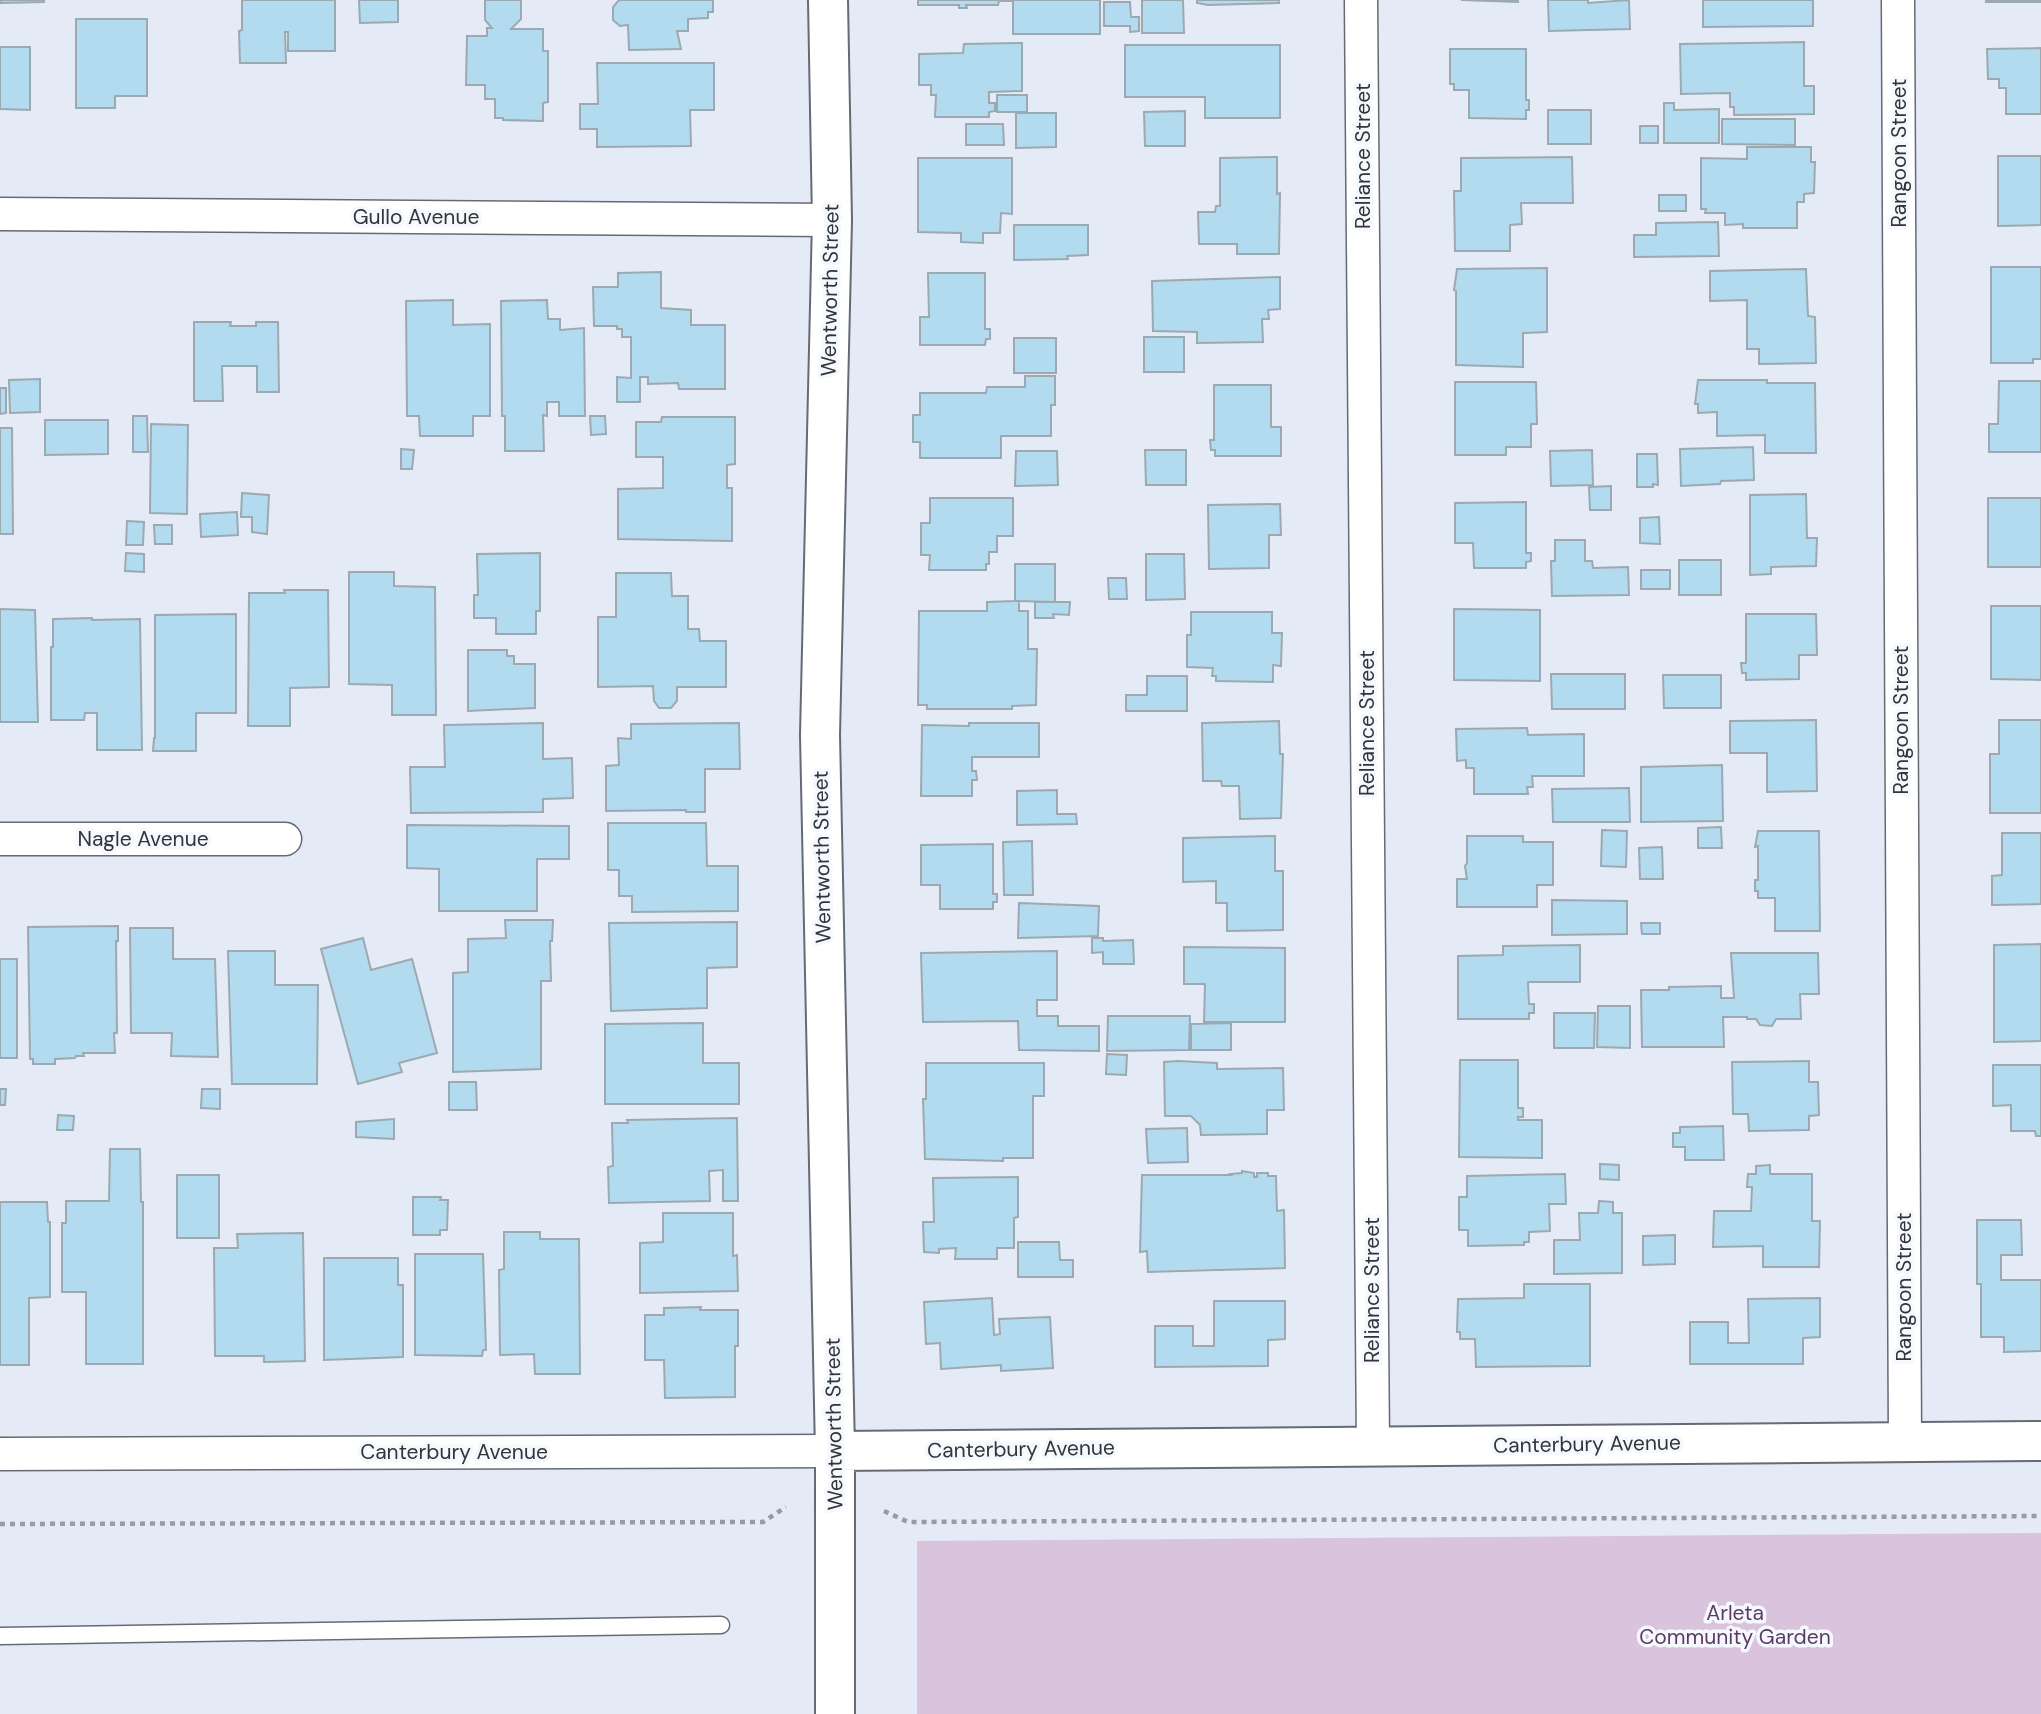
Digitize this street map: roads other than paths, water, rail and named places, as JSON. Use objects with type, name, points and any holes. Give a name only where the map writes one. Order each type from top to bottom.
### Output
[{"type":"street","name":"Wentworth Street","points":[[828,0],[832,220],[820,735],[835,1451],[835,1714]]},
{"type":"street","name":"Reliance Street","points":[[1361,0],[1374,1446]]},
{"type":"street","name":"Rangoon Street","points":[[1898,0],[1905,1441]]},
{"type":"street","name":"Gullo Avenue","points":[[0,214],[832,220]]},
{"type":"street","name":"Nagle Avenue","points":[[0,839],[285,839]]},
{"type":"street","name":"Canterbury Avenue","points":[[0,1454],[835,1451],[2041,1441]]},
{"type":"lane","points":[[0,1636],[721,1625]]},
{"type":"park label","name":"Arleta Community Garden","points":[[1735,1625]]}]
